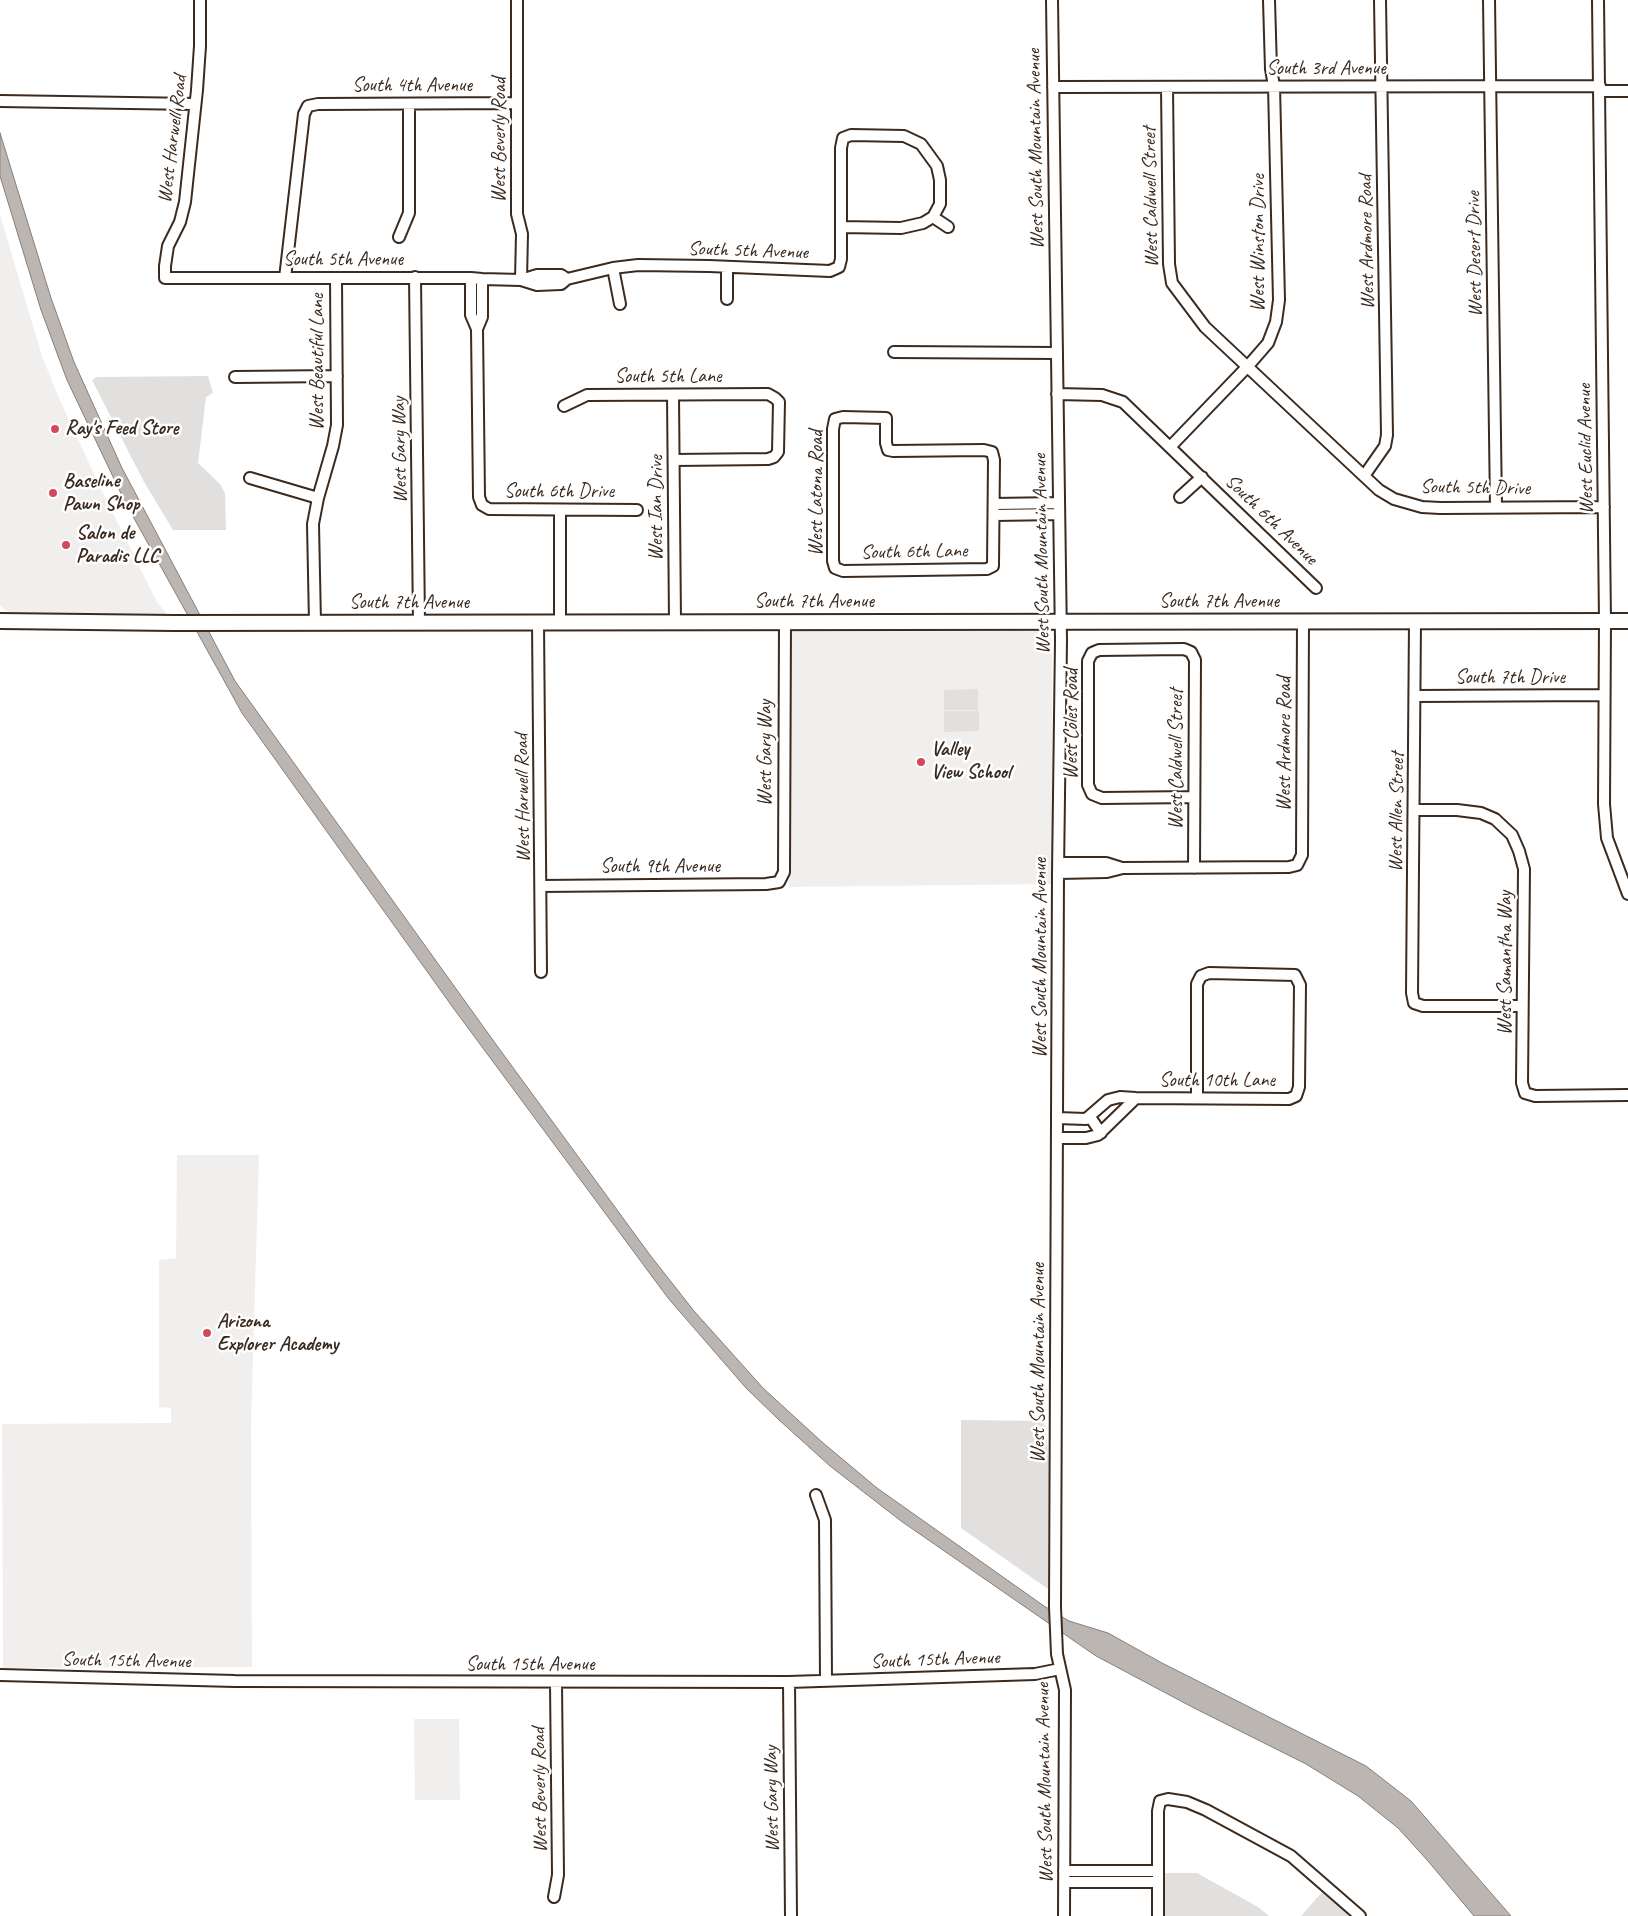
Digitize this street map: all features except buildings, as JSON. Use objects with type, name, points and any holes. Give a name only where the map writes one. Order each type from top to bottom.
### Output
[{"type":"street","name":"West Harwell Road","points":[[165,278],[168,246],[180,222],[185,202],[200,46],[200,0]]},
{"type":"street","name":"West Beverly Road","points":[[517,0],[518,214],[522,234],[521,280]]},
{"type":"street","name":"West South Mountain Avenue","points":[[1052,0],[1061,623],[1058,868],[1055,1610],[1057,1654],[1064,1690],[1064,1916]]},
{"type":"street","name":"West Winston Drive","points":[[1170,446],[1268,343],[1278,311],[1274,86],[1271,69],[1269,0]]},
{"type":"street","name":"West Ardmore Road","points":[[1364,476],[1385,446],[1387,436],[1380,0]]},
{"type":"street","name":"West Desert Drive","points":[[1489,0],[1496,507]]},
{"type":"street","name":"West Euclid Avenue","points":[[1598,0],[1605,621],[1605,823],[1607,838],[1628,894]]},
{"type":"street","name":"South 3rd Avenue","points":[[1053,87],[1490,86],[1628,91]]},
{"type":"street","name":"West Caldwell Street","points":[[1167,87],[1169,264],[1172,283],[1205,327],[1248,366]]},
{"type":"street","points":[[0,101],[195,104]]},
{"type":"street","name":"South 4th Avenue","points":[[308,106],[318,104],[517,103]]},
{"type":"street","points":[[399,237],[409,213],[409,104]]},
{"type":"street","name":"West Beautiful Lane","points":[[285,278],[304,114],[308,106]]},
{"type":"street","points":[[851,135],[904,136],[922,144],[936,166],[940,180],[940,204],[933,217],[923,223],[901,228],[841,227],[841,148],[843,138],[851,135]]},
{"type":"street","points":[[933,217],[948,227]]},
{"type":"street","name":"South 5th Avenue","points":[[165,278],[471,278],[482,280],[521,280],[537,285],[561,275],[567,279],[613,268],[638,265],[830,271],[839,267],[841,260],[841,227]]},
{"type":"street","points":[[613,268],[620,304]]},
{"type":"street","points":[[727,298],[728,268]]},
{"type":"street","name":"West Gary Way","points":[[415,277],[420,623]]},
{"type":"street","name":"West Beautiful Lane","points":[[315,623],[313,524],[318,498],[336,435],[336,278]]},
{"type":"street","points":[[471,278],[476,304]]},
{"type":"street","points":[[476,304],[482,280]]},
{"type":"street","name":"South 6th Drive","points":[[476,304],[482,317],[477,329],[479,497],[482,505],[489,509],[637,510]]},
{"type":"street","points":[[894,352],[1057,353]]},
{"type":"street","name":"South 5th Drive","points":[[1248,366],[1379,490],[1394,499],[1408,504],[1440,508],[1604,506]]},
{"type":"street","points":[[235,377],[337,376]]},
{"type":"street","name":"West Ian Drive","points":[[673,394],[675,622]]},
{"type":"street","name":"South 5th Lane","points":[[564,406],[587,395],[768,394],[779,402],[778,452],[774,457],[768,459],[674,460]]},
{"type":"street","name":"South 6th Avenue","points":[[1057,394],[1102,395],[1118,399],[1170,446],[1316,588]]},
{"type":"street","name":"West Latona Road","points":[[835,568],[833,561],[833,428],[836,419],[843,417],[886,418],[888,450],[984,450],[992,452],[994,460],[994,504]]},
{"type":"street","name":"South 6th Avenue","points":[[1180,497],[1202,477]]},
{"type":"street","points":[[250,478],[318,498]]},
{"type":"street","points":[[1019,503],[1020,515]]},
{"type":"street","points":[[1058,503],[994,504],[994,515],[1059,514]]},
{"type":"street","points":[[560,510],[560,622]]},
{"type":"street","name":"South 6th Lane","points":[[835,568],[843,570],[988,569],[993,566],[994,515]]},
{"type":"street","name":"West Ardmore Road","points":[[1194,868],[1289,867],[1297,865],[1302,855],[1303,621]]},
{"type":"street","name":"West Allen Street","points":[[1415,621],[1412,993],[1414,1004],[1424,1006],[1522,1006]]},
{"type":"street","name":"South 7th Avenue","points":[[0,622],[1061,623],[1628,621]]},
{"type":"street","name":"West Harwell Road","points":[[538,622],[542,972]]},
{"type":"street","name":"West Gary Way","points":[[779,882],[784,872],[785,622]]},
{"type":"street","name":"West Caldwell Street","points":[[1092,653],[1099,650],[1184,649],[1191,652],[1195,660],[1194,868]]},
{"type":"street","name":"West Coles Road","points":[[1092,653],[1088,661],[1088,785],[1092,794],[1102,798],[1194,797]]},
{"type":"street","name":"South 7th Drive","points":[[1415,696],[1604,695]]},
{"type":"street","name":"West Samantha Way","points":[[1414,810],[1457,810],[1481,813],[1495,819],[1512,835],[1524,869],[1522,1083],[1525,1093],[1535,1096],[1628,1095]]},
{"type":"street","points":[[1058,868],[1097,868],[1106,863],[1123,868],[1194,868]]},
{"type":"street","name":"South 9th Avenue","points":[[542,886],[766,884],[779,882]]},
{"type":"street","name":"South 10th Lane","points":[[1090,1117],[1099,1106],[1114,1098],[1289,1099],[1296,1096],[1300,1087],[1300,985],[1298,978],[1292,974],[1209,973],[1201,976],[1197,984],[1197,1098]]},
{"type":"street","name":"South 10th Lane","points":[[1101,1133],[1136,1098]]},
{"type":"street","points":[[1057,1118],[1078,1119],[1090,1117],[1101,1133],[1092,1138],[1057,1138]]},
{"type":"street","points":[[816,1496],[825,1520],[826,1680]]},
{"type":"street","name":"South 15th Avenue","points":[[0,1675],[235,1681],[789,1682],[1035,1674],[1060,1670]]},
{"type":"street","name":"West Gary Way","points":[[789,1682],[791,1916]]},
{"type":"street","name":"West Beverly Road","points":[[554,1897],[558,1875],[556,1683]]},
{"type":"street","points":[[1158,1916],[1158,1812],[1160,1802],[1168,1799],[1187,1802],[1206,1810],[1284,1851],[1360,1916]]},
{"type":"street","points":[[1064,1871],[1158,1870]]},
{"type":"street","points":[[1104,1871],[1104,1882]]},
{"type":"street","points":[[1064,1882],[1158,1882]]},
{"type":"shaded area","points":[[0,133],[51,298],[74,362],[122,468],[235,681],[495,1043],[650,1255],[694,1311],[763,1388],[822,1442],[877,1488],[1044,1606],[1069,1621],[1108,1633],[1162,1663],[1366,1766],[1411,1801],[1511,1916],[1474,1916],[1398,1828],[1358,1796],[1306,1764],[1096,1656],[901,1521],[830,1466],[778,1419],[746,1388],[668,1298],[454,1009],[242,713],[125,502],[67,380],[41,310],[0,176]]},
{"type":"shaded area","points":[[0,215],[42,356],[59,398],[101,489],[157,602],[168,615],[123,616],[89,613],[13,613],[5,610],[0,605]]},
{"type":"shaded area","points":[[208,376],[213,393],[206,397],[198,463],[220,484],[225,493],[226,530],[173,530],[144,482],[92,380],[97,377]]},
{"type":"shaded area","name":"Valley View School","points":[[1039,629],[1047,633],[1052,640],[1053,884],[789,887],[791,636],[793,631]]},
{"type":"shaded area","points":[[978,689],[978,710],[944,710],[944,690]]},
{"type":"shaded area","points":[[944,711],[979,711],[979,731],[944,732]]},
{"type":"shaded area","points":[[177,1155],[259,1155],[251,1423],[252,1667],[3,1668],[2,1424],[171,1423],[171,1408],[159,1407],[159,1260],[176,1258]]},
{"type":"shaded area","points":[[961,1420],[1043,1421],[1046,1429],[1049,1466],[1048,1589],[961,1528]]},
{"type":"shaded area","points":[[414,1719],[459,1719],[460,1800],[415,1800]]},
{"type":"shaded area","points":[[1165,1873],[1197,1873],[1258,1907],[1269,1916],[1164,1916]]},
{"type":"shaded area","points":[[1323,1891],[1351,1916],[1301,1916]]},
{"type":"place","name":"Ray's Feed Store","points":[[55,429]]},
{"type":"place","name":"Baseline Pawn Shop","points":[[53,493]]},
{"type":"place","name":"Salon de Paradis LLC","points":[[66,545]]},
{"type":"place","name":"Valley View School","points":[[921,762]]},
{"type":"place","name":"Arizona Explorer Academy","points":[[207,1333]]}]
